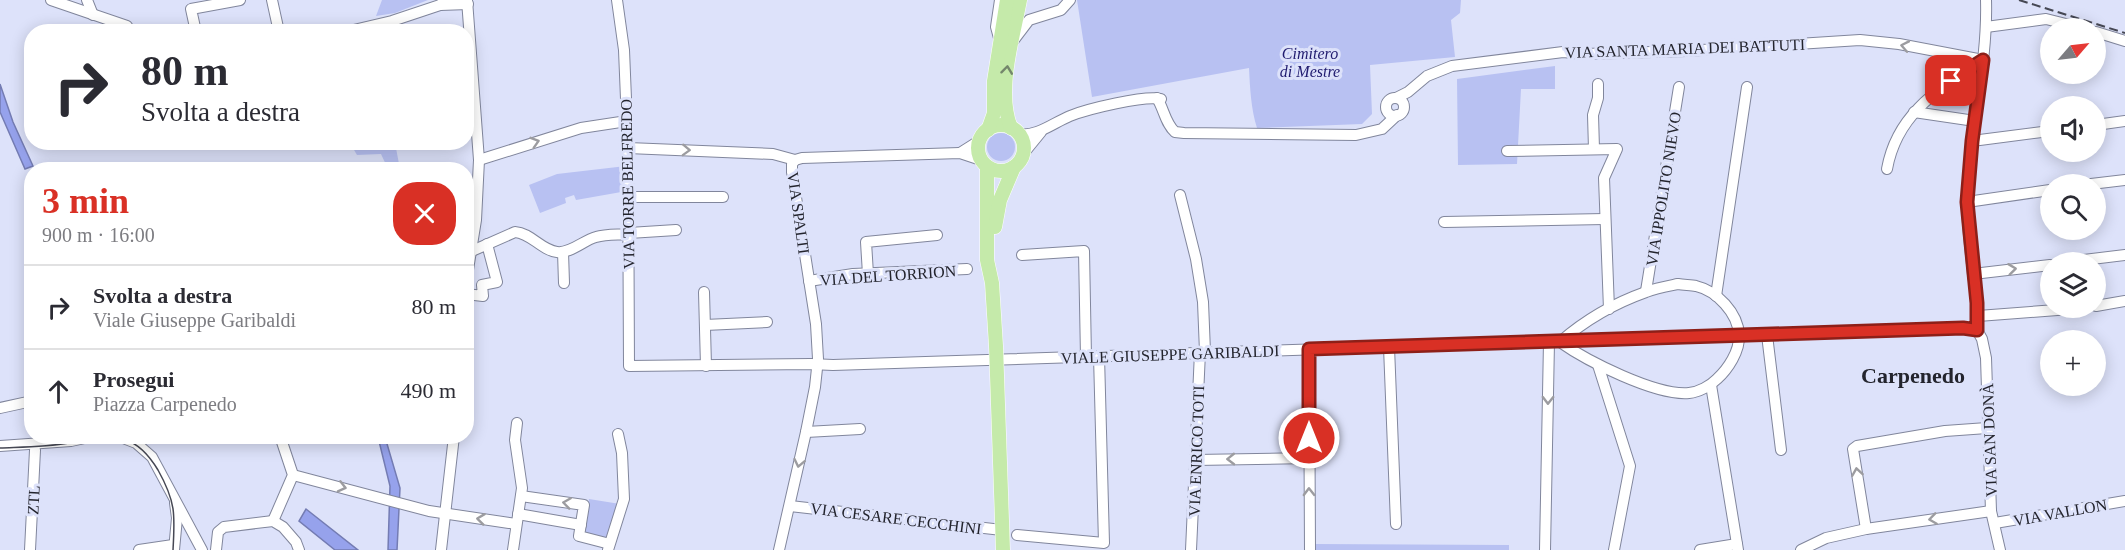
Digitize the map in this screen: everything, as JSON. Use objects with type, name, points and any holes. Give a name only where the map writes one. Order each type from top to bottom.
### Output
[{"type":"main road","points":[[1003,550],[992,283],[997,212],[1004,189],[1023,154],[1022,140],[1015,131],[1005,108],[1007,0]]},
{"type":"main road","points":[[992,283],[987,260],[984,163],[979,154],[994,113],[994,81],[1020,0]]},
{"type":"main road","points":[[984,136],[999,126],[1015,131]]},
{"type":"main road","points":[[984,163],[1000,171],[1014,167]]},
{"type":"street","points":[[51,0],[121,24]]},
{"type":"street","points":[[87,0],[93,15]]},
{"type":"street","points":[[194,24],[191,9],[240,0]]},
{"type":"street","points":[[272,0],[277,24]]},
{"type":"street","points":[[1000,0],[996,27],[1006,43],[1029,20],[1061,10],[1070,0]]},
{"type":"street","points":[[1977,330],[1978,316],[1967,202],[1972,141],[1983,60],[1986,0]]},
{"type":"street","name":"VIA TORRE BELFREDO","points":[[617,1],[624,50],[628,148],[629,366]]},
{"type":"street","points":[[381,24],[443,2],[468,2],[470,24]]},
{"type":"street","points":[[1986,27],[2040,20]]},
{"type":"street","points":[[2106,35],[2125,41]]},
{"type":"street","name":"VIA SANTA MARIA DEI BATTUTI","points":[[1044,129],[1073,114],[1142,99],[1157,98],[1168,125],[1174,132],[1362,134],[1382,129],[1399,107],[1400,98],[1427,76],[1452,66],[1563,52],[1584,54],[1686,51],[1860,40],[1899,44],[1983,60]]},
{"type":"street","points":[[1887,169],[1898,135],[1914,112],[1934,91],[1983,60]]},
{"type":"street","points":[[1594,149],[1593,115],[1598,98],[1598,84]]},
{"type":"street","name":"VIA IPPOLITO NIEVO","points":[[1646,291],[1679,87]]},
{"type":"street","points":[[1716,296],[1747,87]]},
{"type":"street","points":[[474,88],[479,160],[474,234]]},
{"type":"street","points":[[1362,134],[1377,125],[1389,100],[1399,107]]},
{"type":"street","points":[[1914,112],[1975,122]]},
{"type":"street","points":[[479,160],[581,128],[627,121]]},
{"type":"street","points":[[2106,124],[2125,122]]},
{"type":"street","points":[[1015,131],[1029,135],[1044,129]]},
{"type":"street","points":[[1023,154],[1044,129]]},
{"type":"street","points":[[1972,141],[2040,132]]},
{"type":"street","points":[[960,153],[984,136]]},
{"type":"street","name":"VIA SPALTI","points":[[628,148],[773,154],[795,160],[792,164],[792,172],[816,324],[817,364],[806,432],[779,550]]},
{"type":"street","points":[[1507,151],[1617,148],[1604,178],[1609,309]]},
{"type":"street","points":[[795,160],[960,153],[984,163]]},
{"type":"street","points":[[2106,182],[2125,180]]},
{"type":"street","points":[[1967,202],[2040,191]]},
{"type":"street","name":"VIA ENRICO TOTI","points":[[1180,195],[1196,259],[1203,302],[1203,352],[1191,550]]},
{"type":"street","points":[[629,197],[723,196]]},
{"type":"street","points":[[1444,222],[1605,219]]},
{"type":"street","points":[[474,250],[508,234],[521,232],[549,250],[559,253],[597,236],[676,230]]},
{"type":"street","points":[[868,274],[866,242],[937,235]]},
{"type":"street","points":[[474,295],[483,296],[482,285],[497,282],[487,244]]},
{"type":"street","points":[[1022,255],[1084,251],[1086,357]]},
{"type":"street","points":[[563,252],[564,283]]},
{"type":"street","points":[[2106,257],[2125,255]]},
{"type":"street","points":[[1973,274],[2040,266]]},
{"type":"street","name":"VIA DEL TORRION","points":[[809,281],[868,274],[967,269]]},
{"type":"street","points":[[1678,284],[1698,286],[1716,296],[1728,308],[1735,320],[1739,336],[1735,354],[1725,371],[1711,385],[1692,393],[1669,393],[1598,365],[1554,342],[1609,309],[1646,291],[1678,284]]},
{"type":"street","points":[[704,292],[706,366]]},
{"type":"street","points":[[2106,305],[2125,302]]},
{"type":"street","points":[[1978,316],[2040,311]]},
{"type":"street","points":[[705,325],[767,322]]},
{"type":"street","name":"VIALE GIUSEPPE GARIBALDI","points":[[629,366],[833,365],[1890,330],[1971,328],[1977,330]]},
{"type":"street","name":"VIA SAN DONÀ","points":[[1977,330],[1986,358],[1991,511],[2000,550]]},
{"type":"street","points":[[1767,335],[1781,450]]},
{"type":"street","points":[[1545,550],[1554,342]]},
{"type":"street","points":[[1389,347],[1396,524]]},
{"type":"street","points":[[1309,349],[1310,550]]},
{"type":"street","points":[[1017,535],[1104,543],[1099,356]]},
{"type":"street","points":[[1598,365],[1630,466],[1614,550]]},
{"type":"street","points":[[1700,550],[1737,547],[1711,385]]},
{"type":"street","points":[[0,408],[24,403]]},
{"type":"street","points":[[513,550],[522,488],[515,440],[517,423]]},
{"type":"street","points":[[1866,529],[1853,449],[1857,446],[1934,433],[1987,428]]},
{"type":"street","points":[[806,432],[860,429]]},
{"type":"street","points":[[608,548],[624,499],[622,453],[618,434]]},
{"type":"street","points":[[0,446],[28,444]]},
{"type":"street","points":[[137,444],[142,447]]},
{"type":"street","points":[[140,444],[154,461],[202,550]]},
{"type":"street","points":[[273,520],[293,475],[283,444]]},
{"type":"street","points":[[441,550],[453,444]]},
{"type":"street","name":"ZTL","points":[[30,550],[35,450]]},
{"type":"street","points":[[1195,460],[1309,458]]},
{"type":"street","points":[[293,475],[446,514],[517,519],[580,530],[606,543],[608,548]]},
{"type":"street","points":[[520,496],[584,505],[580,530]]},
{"type":"street","points":[[143,549],[174,547],[177,512],[174,497]]},
{"type":"street","name":"VIA VALLON","points":[[1995,523],[2125,501]]},
{"type":"street","name":"VIA CESARE CECCHINI","points":[[790,506],[1002,530]]},
{"type":"street","points":[[1801,550],[1826,538],[1866,529],[1991,511]]},
{"type":"street","points":[[216,550],[218,532],[224,527],[273,520],[283,527],[299,549]]},
{"type":"green space","points":[[382,0],[428,0],[395,13],[376,16]]},
{"type":"green space","name":"Cimitero di Mestre","points":[[1077,0],[1461,0],[1460,13],[1451,20],[1455,57],[1370,65],[1372,114],[1362,124],[1257,128],[1250,91],[1249,68],[1092,97]]},
{"type":"green space","points":[[1555,66],[1555,89],[1521,89],[1517,164],[1458,165],[1457,79]]},
{"type":"green space","points":[[1001,133],[1011,137],[1015,147],[1011,157],[1001,161],[991,157],[987,147],[991,137]]},
{"type":"green space","points":[[354,150],[396,150],[399,162],[385,162],[381,154],[357,155]]},
{"type":"green space","points":[[626,166],[627,191],[576,200],[574,195],[565,198],[566,203],[540,213],[529,185],[557,174]]},
{"type":"green space","points":[[589,499],[620,504],[609,540],[582,534]]},
{"type":"green space","points":[[1315,544],[1509,545],[1509,550],[1315,550]]},
{"type":"shaded area","points":[[0,84],[24,150],[31,162],[24,162],[24,167],[0,112]]},
{"type":"shaded area","points":[[380,444],[387,444],[400,488],[397,550],[388,550],[390,486]]},
{"type":"shaded area","points":[[306,509],[358,550],[335,550],[299,521]]},
{"type":"tram line","points":[[0,448],[60,444]]},
{"type":"tram line","points":[[134,444],[148,456],[168,491],[174,518],[173,550]]},
{"type":"railway","points":[[2019,0],[2125,33]]},
{"type":"district","name":"Carpenedo","points":[[1913,375]]},
{"type":"route","points":[[1309,438],[1309,349],[1963,328],[1977,330],[1977,303],[1967,202],[1972,141],[1983,60],[1951,81]]}]
